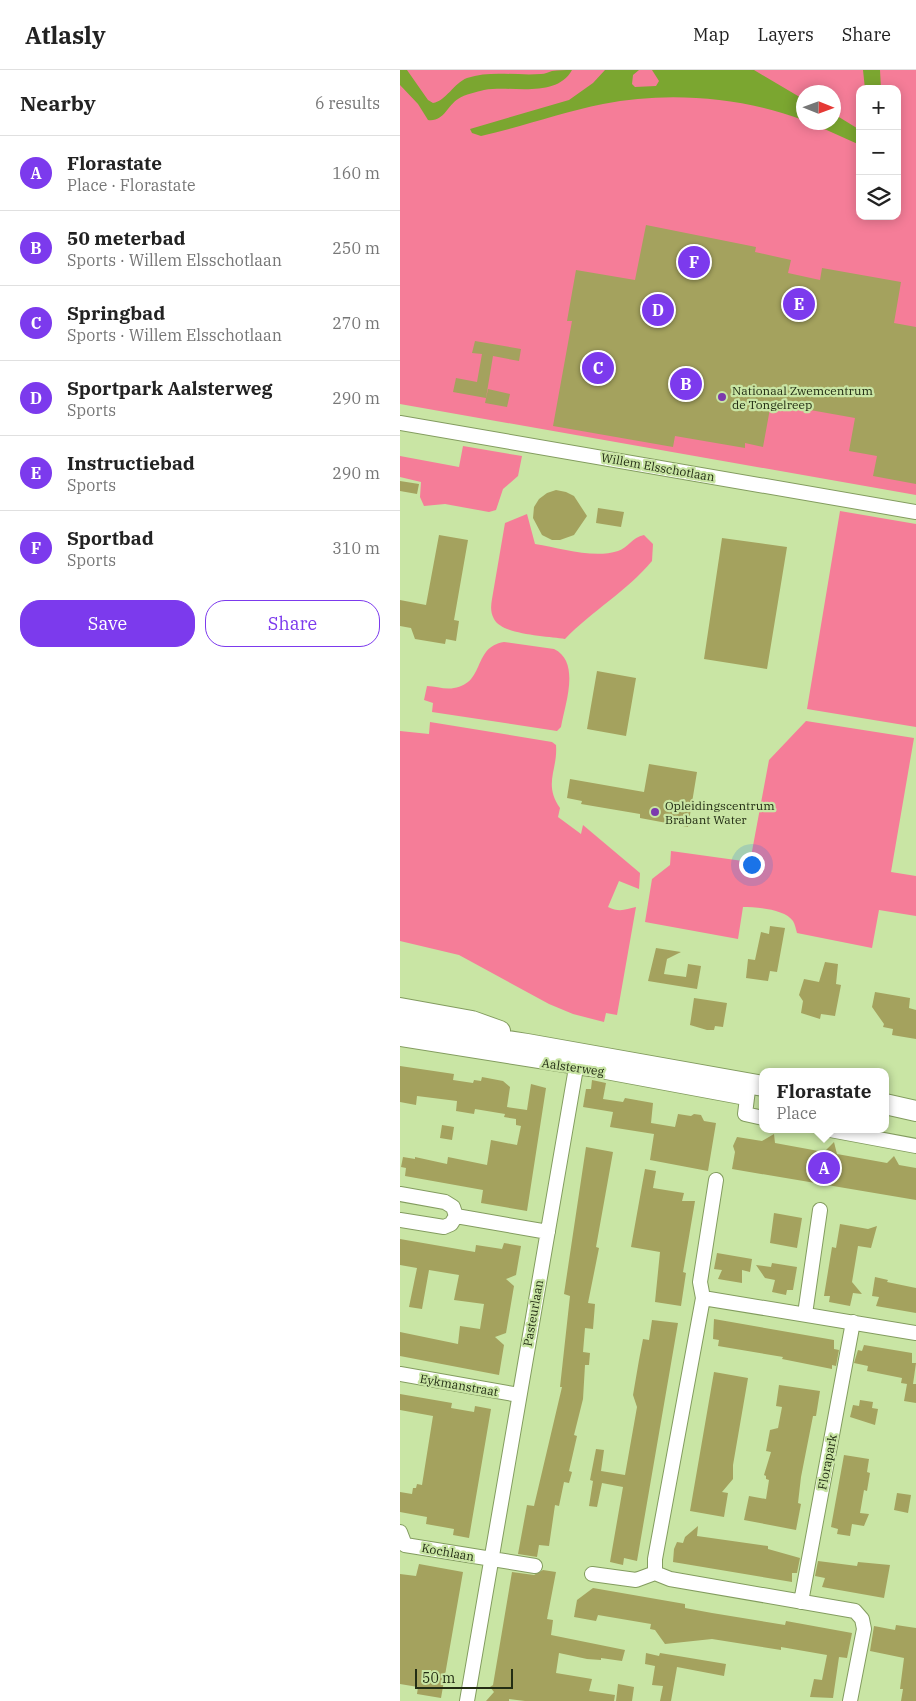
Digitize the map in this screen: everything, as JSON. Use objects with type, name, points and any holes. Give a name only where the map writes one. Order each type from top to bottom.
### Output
[{"type":"main road","name":"Aalsterweg","points":[[400,1008],[472,1020],[527,1044]]},
{"type":"main road","name":"Aalsterweg","points":[[400,1024],[527,1044],[753,1089]]},
{"type":"main road","points":[[889,1103],[916,1097]]},
{"type":"main road","points":[[889,1105],[916,1111]]},
{"type":"street","name":"Willem Elsschotlaan","points":[[400,423],[916,512]]},
{"type":"street","name":"Aalsterweg","points":[[400,1039],[576,1068],[753,1089]]},
{"type":"street","name":"Pasteurlaan","points":[[467,1701],[576,1068]]},
{"type":"street","points":[[753,1089],[745,1114],[759,1117]]},
{"type":"street","points":[[846,1133],[916,1146]]},
{"type":"street","points":[[655,1573],[655,1559],[703,1298],[700,1282],[716,1180]]},
{"type":"street","points":[[400,1194],[445,1202],[453,1208],[456,1216]]},
{"type":"street","points":[[805,1314],[820,1210]]},
{"type":"street","points":[[456,1216],[548,1232]]},
{"type":"street","points":[[400,1220],[444,1227],[451,1224],[456,1216]]},
{"type":"street","points":[[703,1298],[916,1332]]},
{"type":"street","name":"Florapark","points":[[801,1602],[853,1322]]},
{"type":"street","name":"Eykmanstraat","points":[[400,1374],[519,1395]]},
{"type":"street","name":"Kochlaan","points":[[402,1542],[492,1559]]},
{"type":"street","points":[[492,1559],[535,1566]]},
{"type":"street","points":[[592,1574],[636,1580],[655,1573],[670,1579],[855,1611],[862,1619],[864,1629],[850,1701]]},
{"type":"shaded area","points":[[400,70],[916,70],[916,495],[400,404]]},
{"type":"shaded area","points":[[400,70],[407,70],[428,100],[433,103],[438,102],[462,80],[467,78],[485,74],[541,74],[572,70],[565,79],[545,88],[495,89],[467,94],[454,102],[438,119],[428,120],[418,104],[400,85]]},
{"type":"shaded area","points":[[605,70],[639,70],[633,75],[632,84],[635,87],[656,86],[659,81],[652,70],[754,70],[796,95],[796,118],[780,112],[730,101],[679,97],[628,100],[603,104],[481,136],[472,133],[470,129],[569,100],[593,83]]},
{"type":"shaded area","points":[[863,70],[880,70],[881,85],[865,85]]},
{"type":"shaded area","points":[[841,118],[856,128],[856,143],[827,130],[841,130]]},
{"type":"shaded area","points":[[463,446],[522,456],[518,476],[503,489],[496,510],[489,512],[445,504],[424,506],[420,497],[421,482],[400,477],[400,456],[459,467]]},
{"type":"shaded area","points":[[840,511],[916,524],[916,727],[807,709]]},
{"type":"shaded area","points":[[527,514],[535,544],[598,554],[621,550],[636,538],[644,535],[653,544],[652,561],[632,582],[586,619],[565,639],[515,632],[499,624],[494,619],[491,609],[492,599],[505,523]]},
{"type":"shaded area","points":[[504,642],[554,649],[562,655],[567,663],[569,673],[568,696],[561,727],[557,731],[432,712],[433,703],[424,700],[427,686],[454,688],[464,685],[471,679],[487,651],[494,645]]},
{"type":"shaded area","points":[[806,721],[914,738],[891,872],[916,876],[916,916],[879,910],[872,948],[797,933],[794,922],[789,917],[777,911],[762,908],[743,907],[738,939],[645,922],[652,879],[670,865],[671,851],[750,862],[769,760]]},
{"type":"shaded area","points":[[430,722],[552,742],[556,745],[556,754],[552,777],[552,792],[560,808],[558,817],[581,834],[583,825],[640,873],[639,889],[619,881],[608,907],[619,910],[636,907],[617,1015],[606,1013],[604,1022],[573,1014],[549,1004],[459,955],[400,941],[400,731],[429,734]]},
{"type":"building","points":[[646,225],[756,247],[755,252],[791,260],[788,273],[820,280],[822,268],[901,282],[894,323],[916,327],[916,484],[873,476],[877,456],[849,451],[855,418],[771,403],[763,447],[745,443],[745,448],[675,436],[673,447],[553,426],[572,321],[567,321],[576,270],[635,280]]},
{"type":"building","points":[[475,341],[521,349],[519,361],[493,356],[486,398],[453,392],[456,378],[477,382],[482,354],[472,353]]},
{"type":"building","points":[[488,389],[510,394],[507,407],[485,403]]},
{"type":"building","points":[[400,481],[419,484],[417,494],[400,491]]},
{"type":"building","points":[[556,490],[574,496],[587,516],[574,535],[560,540],[552,540],[542,535],[533,518],[534,507],[539,499],[547,493]]},
{"type":"building","points":[[598,508],[624,512],[621,527],[596,523]]},
{"type":"building","points":[[439,535],[468,540],[454,620],[459,621],[456,641],[446,639],[445,644],[415,639],[411,628],[400,626],[400,600],[426,605]]},
{"type":"building","points":[[722,538],[787,547],[767,669],[704,659]]},
{"type":"building","points":[[597,671],[636,678],[626,736],[587,729]]},
{"type":"building","points":[[649,764],[697,772],[688,827],[640,818],[640,814],[581,804],[582,801],[567,798],[570,779],[644,792]]},
{"type":"building","points":[[770,926],[785,928],[777,972],[770,971],[768,981],[746,978],[748,959],[755,960],[761,932],[769,934]]},
{"type":"building","points":[[656,948],[681,952],[667,959],[664,974],[686,977],[688,964],[701,966],[697,989],[648,981]]},
{"type":"building","points":[[825,962],[838,964],[836,984],[841,985],[835,1016],[821,1014],[820,1019],[801,1013],[803,1001],[799,995],[804,979],[819,982]]},
{"type":"building","points":[[875,992],[910,998],[909,1008],[916,1010],[916,1039],[892,1035],[893,1029],[883,1027],[884,1024],[872,1007]]},
{"type":"building","points":[[694,998],[727,1003],[723,1027],[715,1026],[714,1030],[707,1030],[690,1025]]},
{"type":"building","points":[[400,1066],[454,1074],[453,1080],[473,1083],[474,1080],[481,1081],[482,1077],[503,1081],[510,1087],[507,1107],[527,1110],[531,1084],[546,1088],[527,1211],[481,1203],[483,1190],[405,1176],[406,1168],[401,1167],[403,1157],[415,1159],[415,1157],[447,1164],[448,1157],[487,1165],[491,1140],[517,1145],[521,1126],[516,1125],[516,1119],[504,1117],[505,1114],[475,1109],[474,1114],[456,1111],[457,1101],[417,1096],[416,1105],[400,1102]]},
{"type":"building","points":[[592,1080],[606,1083],[603,1099],[623,1102],[625,1098],[653,1103],[651,1123],[675,1127],[678,1114],[691,1116],[694,1114],[701,1115],[704,1121],[716,1123],[708,1171],[650,1160],[654,1134],[610,1127],[613,1112],[583,1107],[586,1089],[591,1089]]},
{"type":"building","points":[[442,1125],[454,1127],[452,1140],[440,1138]]},
{"type":"building","points":[[774,1134],[775,1143],[824,1152],[834,1142],[837,1154],[887,1163],[894,1156],[899,1165],[916,1168],[916,1200],[732,1169],[735,1152],[733,1146],[737,1137],[762,1141]]},
{"type":"building","points":[[586,1147],[613,1152],[596,1247],[599,1248],[588,1303],[595,1304],[593,1329],[585,1328],[583,1352],[590,1353],[589,1365],[585,1365],[583,1399],[574,1435],[577,1436],[569,1471],[572,1472],[569,1483],[564,1482],[559,1506],[555,1505],[549,1546],[539,1545],[537,1557],[518,1554],[527,1505],[534,1506],[562,1387],[560,1387],[570,1296],[564,1294]]},
{"type":"building","points":[[645,1169],[656,1171],[653,1188],[684,1193],[682,1201],[695,1201],[683,1272],[686,1273],[681,1306],[655,1302],[660,1252],[631,1247]]},
{"type":"building","points":[[774,1213],[802,1218],[797,1248],[770,1243]]},
{"type":"building","points":[[840,1224],[868,1229],[877,1226],[871,1248],[858,1246],[852,1282],[862,1294],[853,1293],[850,1306],[829,1302],[830,1296],[824,1296],[832,1247],[836,1248]]},
{"type":"building","points":[[400,1239],[475,1252],[476,1245],[502,1249],[504,1243],[521,1246],[516,1275],[506,1279],[514,1286],[506,1333],[495,1337],[504,1345],[499,1375],[400,1356],[400,1332],[458,1344],[460,1326],[480,1329],[484,1304],[454,1300],[459,1275],[429,1270],[422,1309],[409,1307],[417,1268],[400,1265]]},
{"type":"building","points":[[717,1253],[752,1259],[750,1272],[742,1270],[742,1283],[718,1279],[722,1270],[714,1269]]},
{"type":"building","points":[[772,1263],[797,1267],[793,1290],[787,1290],[786,1295],[772,1292],[775,1280],[765,1278],[756,1265],[771,1267]]},
{"type":"building","points":[[875,1277],[888,1280],[887,1282],[916,1288],[916,1313],[876,1306],[879,1297],[872,1296]]},
{"type":"building","points":[[714,1319],[834,1340],[834,1349],[839,1350],[836,1366],[832,1365],[832,1369],[782,1359],[783,1357],[718,1346],[719,1340],[713,1339]]},
{"type":"building","points":[[652,1320],[678,1323],[637,1561],[624,1558],[623,1565],[610,1562],[623,1487],[602,1483],[597,1507],[589,1506],[593,1481],[590,1480],[596,1449],[604,1450],[601,1471],[625,1475],[637,1407],[633,1395],[639,1360],[643,1339],[649,1340]]},
{"type":"building","points":[[864,1345],[912,1353],[912,1363],[916,1363],[913,1384],[916,1384],[916,1403],[904,1401],[907,1384],[901,1383],[902,1378],[867,1371],[868,1366],[854,1363],[858,1350],[862,1351]]},
{"type":"building","points":[[714,1372],[748,1378],[733,1465],[733,1479],[722,1492],[728,1493],[724,1517],[690,1511]]},
{"type":"building","points":[[779,1385],[820,1391],[801,1477],[798,1503],[801,1504],[796,1530],[744,1520],[749,1496],[766,1499],[769,1480],[764,1475],[771,1452],[766,1451],[770,1430],[778,1428],[782,1407],[776,1406]]},
{"type":"building","points":[[400,1394],[452,1403],[451,1408],[474,1412],[475,1406],[491,1409],[469,1538],[453,1535],[454,1529],[426,1524],[427,1517],[400,1512],[400,1492],[412,1494],[413,1488],[416,1488],[417,1484],[422,1485],[433,1416],[400,1410]]},
{"type":"building","points":[[860,1400],[873,1402],[872,1408],[878,1409],[875,1425],[850,1417],[853,1405],[859,1406]]},
{"type":"building","points":[[844,1455],[869,1459],[867,1472],[870,1473],[867,1491],[864,1490],[860,1513],[869,1514],[864,1526],[852,1524],[850,1536],[837,1534],[838,1529],[831,1527]]},
{"type":"building","points":[[897,1493],[911,1495],[908,1513],[894,1510]]},
{"type":"building","points":[[698,1526],[697,1536],[768,1546],[768,1549],[800,1558],[797,1573],[792,1573],[792,1582],[673,1562],[674,1549],[677,1542],[683,1543],[685,1537]]},
{"type":"building","points":[[818,1561],[857,1566],[858,1562],[890,1565],[884,1598],[822,1587],[825,1578],[815,1576]]},
{"type":"building","points":[[419,1564],[463,1572],[441,1698],[417,1694],[418,1687],[400,1684],[400,1574],[416,1576]]},
{"type":"building","points":[[543,1570],[556,1572],[547,1619],[553,1620],[551,1635],[625,1650],[622,1661],[601,1658],[601,1660],[587,1659],[559,1653],[556,1673],[592,1679],[589,1691],[615,1695],[614,1701],[525,1701],[509,1699],[509,1701],[486,1701],[494,1692],[490,1687],[493,1685],[512,1572],[534,1575]]},
{"type":"building","points":[[593,1588],[685,1604],[685,1608],[712,1613],[785,1625],[786,1621],[852,1633],[847,1658],[839,1657],[833,1698],[810,1697],[814,1679],[822,1680],[827,1655],[781,1647],[781,1650],[712,1639],[665,1644],[655,1630],[650,1629],[651,1624],[598,1615],[596,1621],[574,1617],[577,1600]]},
{"type":"building","points":[[896,1625],[916,1628],[916,1701],[901,1701],[903,1689],[900,1689],[904,1658],[870,1651],[874,1626],[895,1630]]},
{"type":"building","points":[[646,1653],[659,1656],[660,1653],[726,1664],[724,1676],[677,1667],[671,1701],[660,1701],[663,1686],[652,1685],[655,1666],[645,1664]]},
{"type":"building","points":[[618,1684],[634,1687],[632,1701],[616,1701]]},
{"type":"place","name":"Sportbad","points":[[694,262]]},
{"type":"place","name":"Instructiebad","points":[[799,304]]},
{"type":"place","name":"Sportpark Aalsterweg","points":[[658,310]]},
{"type":"place","name":"Springbad","points":[[598,368]]},
{"type":"place","name":"50 meterbad","points":[[686,384]]},
{"type":"place","name":"Nationaal Zwemcentrum de Tongelreep","points":[[722,397]]},
{"type":"place","name":"Opleidingscentrum Brabant Water","points":[[655,812]]},
{"type":"place","name":"Florastate","points":[[824,1168]]}]
